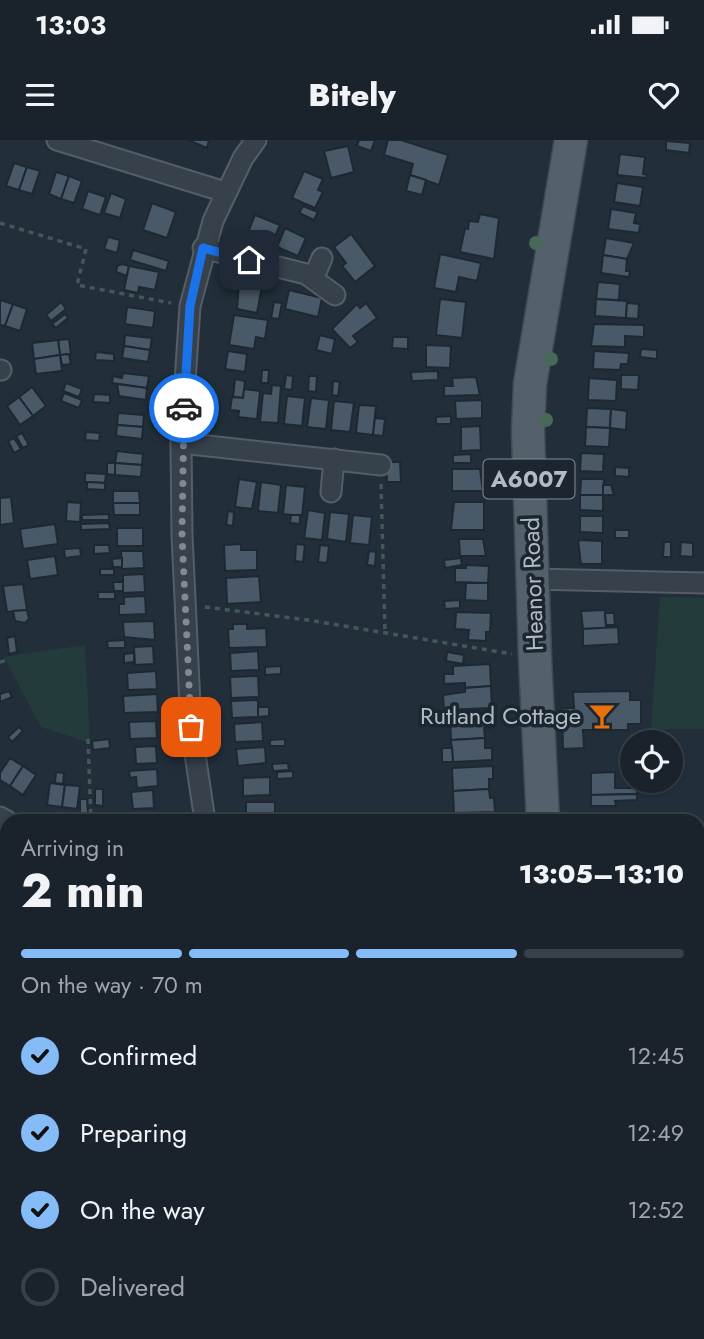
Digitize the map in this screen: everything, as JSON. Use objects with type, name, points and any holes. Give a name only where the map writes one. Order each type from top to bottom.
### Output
[{"type":"main road","name":"Heanor Road","points":[[543,814],[528,431],[530,384],[571,140]]},
{"type":"street","points":[[57,140],[225,192]]},
{"type":"street","points":[[204,814],[190,713],[182,535],[181,443],[190,306],[203,248],[225,192],[256,140]]},
{"type":"street","points":[[203,248],[314,277],[335,295]]},
{"type":"street","points":[[314,277],[322,258]]},
{"type":"street","points":[[181,443],[381,465]]},
{"type":"street","points":[[331,492],[334,459]]},
{"type":"street","points":[[533,579],[704,583]]},
{"type":"path","points":[[0,223],[86,249],[77,285],[190,306]]},
{"type":"path","points":[[381,465],[385,633]]},
{"type":"path","points":[[209,608],[535,657]]},
{"type":"path","points":[[0,662],[9,660]]},
{"type":"path","points":[[88,739],[91,814]]},
{"type":"green space","points":[[660,597],[704,598],[704,729],[651,729]]},
{"type":"green space","points":[[85,645],[90,743],[41,727],[4,657]]},
{"type":"building","points":[[188,140],[209,140],[207,148]]},
{"type":"building","points":[[359,140],[375,140],[371,151],[357,146]]},
{"type":"building","points":[[388,140],[401,140],[448,155],[439,185],[410,175],[413,164],[384,155]]},
{"type":"building","points":[[666,141],[690,143],[689,153],[666,150]]},
{"type":"building","points":[[348,146],[354,172],[331,178],[324,151]]},
{"type":"building","points":[[620,154],[645,157],[643,174],[647,175],[646,178],[617,175]]},
{"type":"building","points":[[14,163],[27,167],[19,190],[6,186]]},
{"type":"building","points":[[27,167],[40,171],[32,194],[19,190]]},
{"type":"building","points":[[304,171],[323,179],[318,190],[323,192],[315,208],[292,198]]},
{"type":"building","points":[[56,172],[69,176],[61,199],[49,194]]},
{"type":"building","points":[[410,175],[426,180],[422,195],[406,191]]},
{"type":"building","points":[[69,176],[82,181],[74,203],[61,199]]},
{"type":"building","points":[[617,183],[643,187],[640,206],[614,202]]},
{"type":"building","points":[[88,191],[106,197],[100,215],[82,209]]},
{"type":"building","points":[[111,193],[126,199],[120,218],[104,213]]},
{"type":"building","points":[[152,203],[176,212],[167,238],[143,230]]},
{"type":"building","points":[[303,206],[318,212],[314,220],[299,213]]},
{"type":"building","points":[[611,209],[636,213],[634,223],[640,224],[639,233],[608,229]]},
{"type":"building","points":[[480,214],[499,218],[494,259],[460,252],[465,228],[468,229],[469,221],[478,222]]},
{"type":"building","points":[[255,215],[280,225],[271,245],[247,235]]},
{"type":"building","points":[[285,228],[306,238],[298,256],[277,247]]},
{"type":"building","points":[[351,234],[375,266],[355,282],[342,266],[346,263],[334,247]]},
{"type":"building","points":[[108,237],[120,240],[117,253],[104,249]]},
{"type":"building","points":[[606,238],[634,243],[627,259],[603,255]]},
{"type":"building","points":[[133,250],[169,261],[166,271],[130,260]]},
{"type":"building","points":[[440,254],[481,263],[477,281],[459,277],[456,292],[434,288]]},
{"type":"building","points":[[603,255],[627,259],[626,271],[630,271],[629,277],[601,273]]},
{"type":"building","points":[[117,266],[129,266],[127,276],[116,272]]},
{"type":"building","points":[[129,266],[159,272],[155,290],[139,287],[138,293],[124,290]]},
{"type":"building","points":[[598,282],[620,284],[619,300],[596,299]]},
{"type":"building","points":[[239,283],[262,287],[257,313],[237,309]]},
{"type":"building","points":[[289,290],[322,298],[318,317],[285,309]]},
{"type":"building","points":[[440,299],[466,302],[462,338],[436,335]]},
{"type":"building","points":[[596,299],[627,301],[626,318],[595,316]]},
{"type":"building","points":[[0,300],[13,304],[5,326],[0,325]]},
{"type":"building","points":[[61,302],[66,309],[51,321],[46,315]]},
{"type":"building","points":[[274,302],[282,303],[279,319],[271,318]]},
{"type":"building","points":[[366,303],[377,318],[353,336],[358,342],[350,348],[332,329],[357,304],[360,308]]},
{"type":"building","points":[[627,303],[639,304],[638,319],[626,318]]},
{"type":"building","points":[[13,304],[27,309],[20,331],[5,326]]},
{"type":"building","points":[[127,307],[155,311],[153,328],[125,324]]},
{"type":"building","points":[[65,314],[68,318],[56,328],[52,324]]},
{"type":"building","points":[[234,315],[268,320],[265,339],[256,337],[254,349],[229,345]]},
{"type":"building","points":[[594,324],[644,325],[644,337],[625,336],[625,347],[591,346]]},
{"type":"building","points":[[125,335],[152,338],[150,350],[124,346]]},
{"type":"building","points":[[320,335],[335,339],[332,354],[316,350]]},
{"type":"building","points":[[393,337],[408,337],[408,349],[392,348]]},
{"type":"building","points":[[69,339],[71,354],[60,355],[58,340]]},
{"type":"building","points":[[58,340],[60,355],[34,359],[32,343]]},
{"type":"building","points":[[426,345],[451,346],[450,368],[426,367]]},
{"type":"building","points":[[124,346],[150,350],[148,362],[122,358]]},
{"type":"building","points":[[641,349],[657,350],[657,359],[640,357]]},
{"type":"building","points":[[228,351],[247,354],[245,372],[225,369]]},
{"type":"building","points":[[594,351],[629,353],[628,364],[621,364],[620,370],[593,369]]},
{"type":"building","points":[[96,352],[114,354],[114,361],[95,360]]},
{"type":"building","points":[[69,354],[71,364],[62,365],[60,355]]},
{"type":"building","points":[[60,355],[62,371],[36,374],[34,359]]},
{"type":"building","points":[[262,370],[269,370],[268,383],[261,383]]},
{"type":"building","points":[[438,371],[438,380],[412,381],[411,372]]},
{"type":"building","points":[[123,373],[149,376],[147,388],[112,383],[113,376],[122,378]]},
{"type":"building","points":[[286,375],[293,376],[292,390],[284,389]]},
{"type":"building","points":[[621,375],[639,375],[638,390],[621,389]]},
{"type":"building","points":[[309,376],[317,376],[316,392],[308,391]]},
{"type":"building","points":[[476,377],[480,395],[444,396],[444,386],[453,386],[452,378]]},
{"type":"building","points":[[589,378],[617,380],[616,401],[588,400]]},
{"type":"building","points":[[235,379],[245,381],[243,398],[233,397]]},
{"type":"building","points":[[333,381],[340,382],[338,396],[332,395]]},
{"type":"building","points":[[66,383],[82,389],[79,397],[63,391]]},
{"type":"building","points":[[117,384],[147,388],[146,400],[119,396]]},
{"type":"building","points":[[272,385],[281,386],[278,423],[260,422],[263,393],[271,394]]},
{"type":"building","points":[[32,387],[46,406],[33,416],[19,397]]},
{"type":"building","points":[[244,389],[260,391],[257,419],[238,417],[239,411],[230,410],[232,397],[243,398]]},
{"type":"building","points":[[64,393],[82,400],[79,408],[61,401]]},
{"type":"building","points":[[94,394],[110,395],[110,403],[93,402]]},
{"type":"building","points":[[287,396],[305,398],[302,426],[284,424]]},
{"type":"building","points":[[19,397],[33,416],[20,425],[7,406]]},
{"type":"building","points":[[311,398],[329,400],[326,429],[307,427]]},
{"type":"building","points":[[482,400],[482,418],[456,419],[455,401]]},
{"type":"building","points":[[334,401],[354,403],[350,432],[331,430]]},
{"type":"building","points":[[359,405],[376,406],[373,435],[356,433]]},
{"type":"building","points":[[587,408],[611,409],[610,428],[586,427]]},
{"type":"building","points":[[611,409],[627,411],[626,430],[610,428]]},
{"type":"building","points":[[118,413],[144,415],[143,427],[117,425]]},
{"type":"building","points":[[451,416],[451,424],[436,424],[436,417]]},
{"type":"building","points":[[375,418],[385,419],[383,436],[373,435]]},
{"type":"building","points":[[117,425],[143,427],[142,439],[116,436]]},
{"type":"building","points":[[480,426],[481,450],[461,451],[461,427]]},
{"type":"building","points":[[586,427],[610,428],[609,447],[585,446]]},
{"type":"building","points":[[86,432],[100,433],[99,441],[85,440]]},
{"type":"building","points":[[22,433],[29,445],[23,448],[16,436]]},
{"type":"building","points":[[14,438],[21,449],[14,453],[8,441]]},
{"type":"building","points":[[117,451],[143,454],[142,465],[115,463]]},
{"type":"building","points":[[581,453],[604,454],[603,472],[580,471]]},
{"type":"building","points":[[471,454],[471,463],[453,463],[453,455]]},
{"type":"building","points":[[386,462],[400,462],[401,482],[387,482]]},
{"type":"building","points":[[107,463],[115,463],[115,475],[107,474]]},
{"type":"building","points":[[115,463],[142,465],[141,477],[115,475]]},
{"type":"building","points":[[615,467],[629,468],[629,477],[615,476]]},
{"type":"building","points":[[452,469],[480,469],[483,491],[452,491]]},
{"type":"building","points":[[85,473],[106,474],[105,483],[85,482]]},
{"type":"building","points":[[239,479],[257,482],[252,509],[235,507]]},
{"type":"building","points":[[581,479],[604,479],[603,495],[580,495]]},
{"type":"building","points":[[87,482],[105,483],[105,490],[87,489]]},
{"type":"building","points":[[261,482],[281,485],[278,513],[258,511]]},
{"type":"building","points":[[286,485],[305,487],[302,516],[283,514]]},
{"type":"building","points":[[603,485],[611,485],[614,495],[603,495]]},
{"type":"building","points":[[113,491],[139,491],[140,503],[113,503]]},
{"type":"building","points":[[580,495],[603,495],[603,511],[580,510]]},
{"type":"building","points":[[11,497],[14,523],[0,525],[0,498]]},
{"type":"building","points":[[67,502],[81,503],[80,522],[66,521]]},
{"type":"building","points":[[454,502],[484,502],[484,530],[451,530]]},
{"type":"building","points":[[113,503],[140,503],[140,515],[114,515]]},
{"type":"building","points":[[308,510],[325,513],[322,540],[304,538]]},
{"type":"building","points":[[228,511],[234,512],[233,526],[226,525]]},
{"type":"building","points":[[330,512],[349,514],[346,542],[327,539]]},
{"type":"building","points":[[109,514],[109,520],[82,520],[82,515]]},
{"type":"building","points":[[291,515],[300,515],[300,524],[290,523]]},
{"type":"building","points":[[353,515],[372,517],[369,545],[350,543]]},
{"type":"building","points":[[580,516],[603,516],[603,533],[580,532]]},
{"type":"building","points":[[109,523],[110,529],[81,530],[81,524]]},
{"type":"building","points":[[55,524],[58,544],[23,549],[20,529]]},
{"type":"building","points":[[117,528],[143,528],[143,546],[117,546]]},
{"type":"building","points":[[615,530],[629,530],[629,538],[615,538]]},
{"type":"building","points":[[459,539],[483,539],[486,556],[460,556]]},
{"type":"building","points":[[578,540],[602,541],[602,564],[581,564]]},
{"type":"building","points":[[664,542],[671,542],[671,557],[663,557]]},
{"type":"building","points":[[681,542],[693,543],[693,557],[680,556]]},
{"type":"building","points":[[241,544],[241,550],[257,550],[257,570],[225,571],[224,545]]},
{"type":"building","points":[[296,544],[305,545],[303,562],[295,561]]},
{"type":"building","points":[[94,545],[109,545],[110,553],[94,554]]},
{"type":"building","points":[[320,545],[329,546],[327,563],[318,562]]},
{"type":"building","points":[[80,548],[81,556],[65,558],[64,549]]},
{"type":"building","points":[[121,551],[143,551],[144,568],[122,569]]},
{"type":"building","points":[[369,551],[376,552],[375,566],[367,565]]},
{"type":"building","points":[[55,556],[58,575],[30,579],[27,560]]},
{"type":"building","points":[[122,558],[122,567],[113,567],[112,559]]},
{"type":"building","points":[[461,558],[462,565],[445,568],[444,560]]},
{"type":"building","points":[[466,565],[489,566],[488,583],[455,582],[455,568],[466,568]]},
{"type":"building","points":[[100,569],[114,569],[114,575],[100,575]]},
{"type":"building","points":[[144,574],[145,592],[123,593],[123,575]]},
{"type":"building","points":[[259,576],[261,602],[227,604],[226,578]]},
{"type":"building","points":[[113,582],[123,582],[123,591],[114,591]]},
{"type":"building","points":[[466,583],[488,583],[488,601],[465,600]]},
{"type":"building","points":[[23,584],[27,610],[7,612],[3,586]]},
{"type":"building","points":[[98,592],[115,592],[115,599],[98,599]]},
{"type":"building","points":[[145,596],[146,614],[119,615],[119,604],[124,604],[124,597]]},
{"type":"building","points":[[460,600],[460,608],[445,609],[444,601]]},
{"type":"building","points":[[27,610],[29,619],[25,623],[15,621],[13,611]]},
{"type":"building","points":[[605,610],[606,628],[583,629],[581,611]]},
{"type":"building","points":[[456,612],[491,613],[490,632],[486,632],[486,641],[468,640],[469,630],[455,629]]},
{"type":"building","points":[[605,613],[614,613],[615,625],[606,625]]},
{"type":"building","points":[[154,621],[155,640],[124,637],[123,622]]},
{"type":"building","points":[[233,624],[247,624],[247,629],[266,628],[267,647],[229,648],[228,629],[233,629]]},
{"type":"building","points":[[618,627],[619,644],[583,646],[583,629]]},
{"type":"building","points":[[15,636],[17,652],[9,654],[7,638]]},
{"type":"building","points":[[125,640],[125,648],[108,648],[107,641]]},
{"type":"building","points":[[153,646],[154,664],[135,665],[134,647]]},
{"type":"building","points":[[258,651],[259,670],[231,671],[230,653]]},
{"type":"building","points":[[447,652],[464,655],[463,664],[446,661]]},
{"type":"building","points":[[134,653],[134,662],[124,663],[124,654]]},
{"type":"building","points":[[490,664],[491,686],[465,688],[465,683],[444,684],[444,674],[453,674],[453,666]]},
{"type":"building","points":[[281,666],[281,674],[265,675],[265,667]]},
{"type":"building","points":[[156,671],[157,689],[128,690],[127,673]]},
{"type":"building","points":[[258,676],[259,697],[231,698],[230,677]]},
{"type":"building","points":[[491,686],[492,708],[444,710],[443,695],[465,692],[465,688]]},
{"type":"building","points":[[9,691],[12,697],[0,702],[0,694]]},
{"type":"building","name":"Rutland Cottage","points":[[630,691],[630,700],[641,700],[641,724],[628,724],[628,730],[583,730],[584,748],[563,749],[562,708],[574,708],[573,692]]},
{"type":"building","points":[[157,694],[158,712],[124,713],[123,696]]},
{"type":"building","points":[[258,700],[258,717],[232,718],[231,701]]},
{"type":"building","points":[[258,707],[269,707],[269,716],[258,717]]},
{"type":"building","points":[[490,715],[491,728],[484,728],[485,738],[451,740],[450,717]]},
{"type":"building","points":[[156,721],[157,738],[130,739],[129,722]]},
{"type":"building","points":[[262,722],[263,741],[235,742],[234,724]]},
{"type":"building","points":[[19,727],[23,731],[12,742],[8,737]]},
{"type":"building","points":[[485,738],[485,748],[492,748],[492,760],[453,762],[451,740]]},
{"type":"building","points":[[109,739],[110,748],[93,750],[92,741]]},
{"type":"building","points":[[285,739],[285,746],[270,746],[270,740]]},
{"type":"building","points":[[156,746],[157,763],[136,764],[135,747]]},
{"type":"building","points":[[265,747],[266,763],[238,766],[236,749]]},
{"type":"building","points":[[442,748],[452,748],[453,762],[442,762]]},
{"type":"building","points":[[10,758],[23,766],[10,786],[0,780],[0,773]]},
{"type":"building","points":[[288,763],[289,770],[273,771],[272,764]]},
{"type":"building","points":[[23,766],[36,775],[23,795],[10,786]]},
{"type":"building","points":[[493,766],[493,779],[489,779],[489,789],[453,791],[452,768]]},
{"type":"building","points":[[157,769],[158,786],[137,788],[136,777],[130,778],[129,771]]},
{"type":"building","points":[[293,771],[293,778],[277,779],[277,772]]},
{"type":"building","points":[[56,772],[64,773],[63,784],[55,783]]},
{"type":"building","points":[[615,772],[615,788],[620,788],[620,793],[637,794],[591,795],[591,773]]},
{"type":"building","points":[[270,777],[270,795],[243,796],[243,778]]},
{"type":"building","points":[[50,783],[65,785],[62,807],[47,805]]},
{"type":"building","points":[[65,785],[80,786],[77,809],[62,807]]},
{"type":"building","points":[[95,789],[103,789],[103,806],[95,805]]},
{"type":"building","points":[[489,789],[490,798],[494,798],[495,812],[454,813],[453,791]]},
{"type":"building","points":[[153,790],[154,808],[133,809],[131,792]]},
{"type":"building","points":[[637,794],[637,800],[615,801],[616,806],[591,806],[591,795]]},
{"type":"building","points":[[80,799],[87,799],[88,813],[80,813]]},
{"type":"building","points":[[246,802],[275,802],[275,814],[246,814]]},
{"type":"way so far","points":[[184,408],[181,443],[182,535],[191,727]]},
{"type":"place","name":"Rutland Cottage","points":[[602,716]]},
{"type":"route","points":[[184,408],[190,306],[203,248],[249,260]]}]
